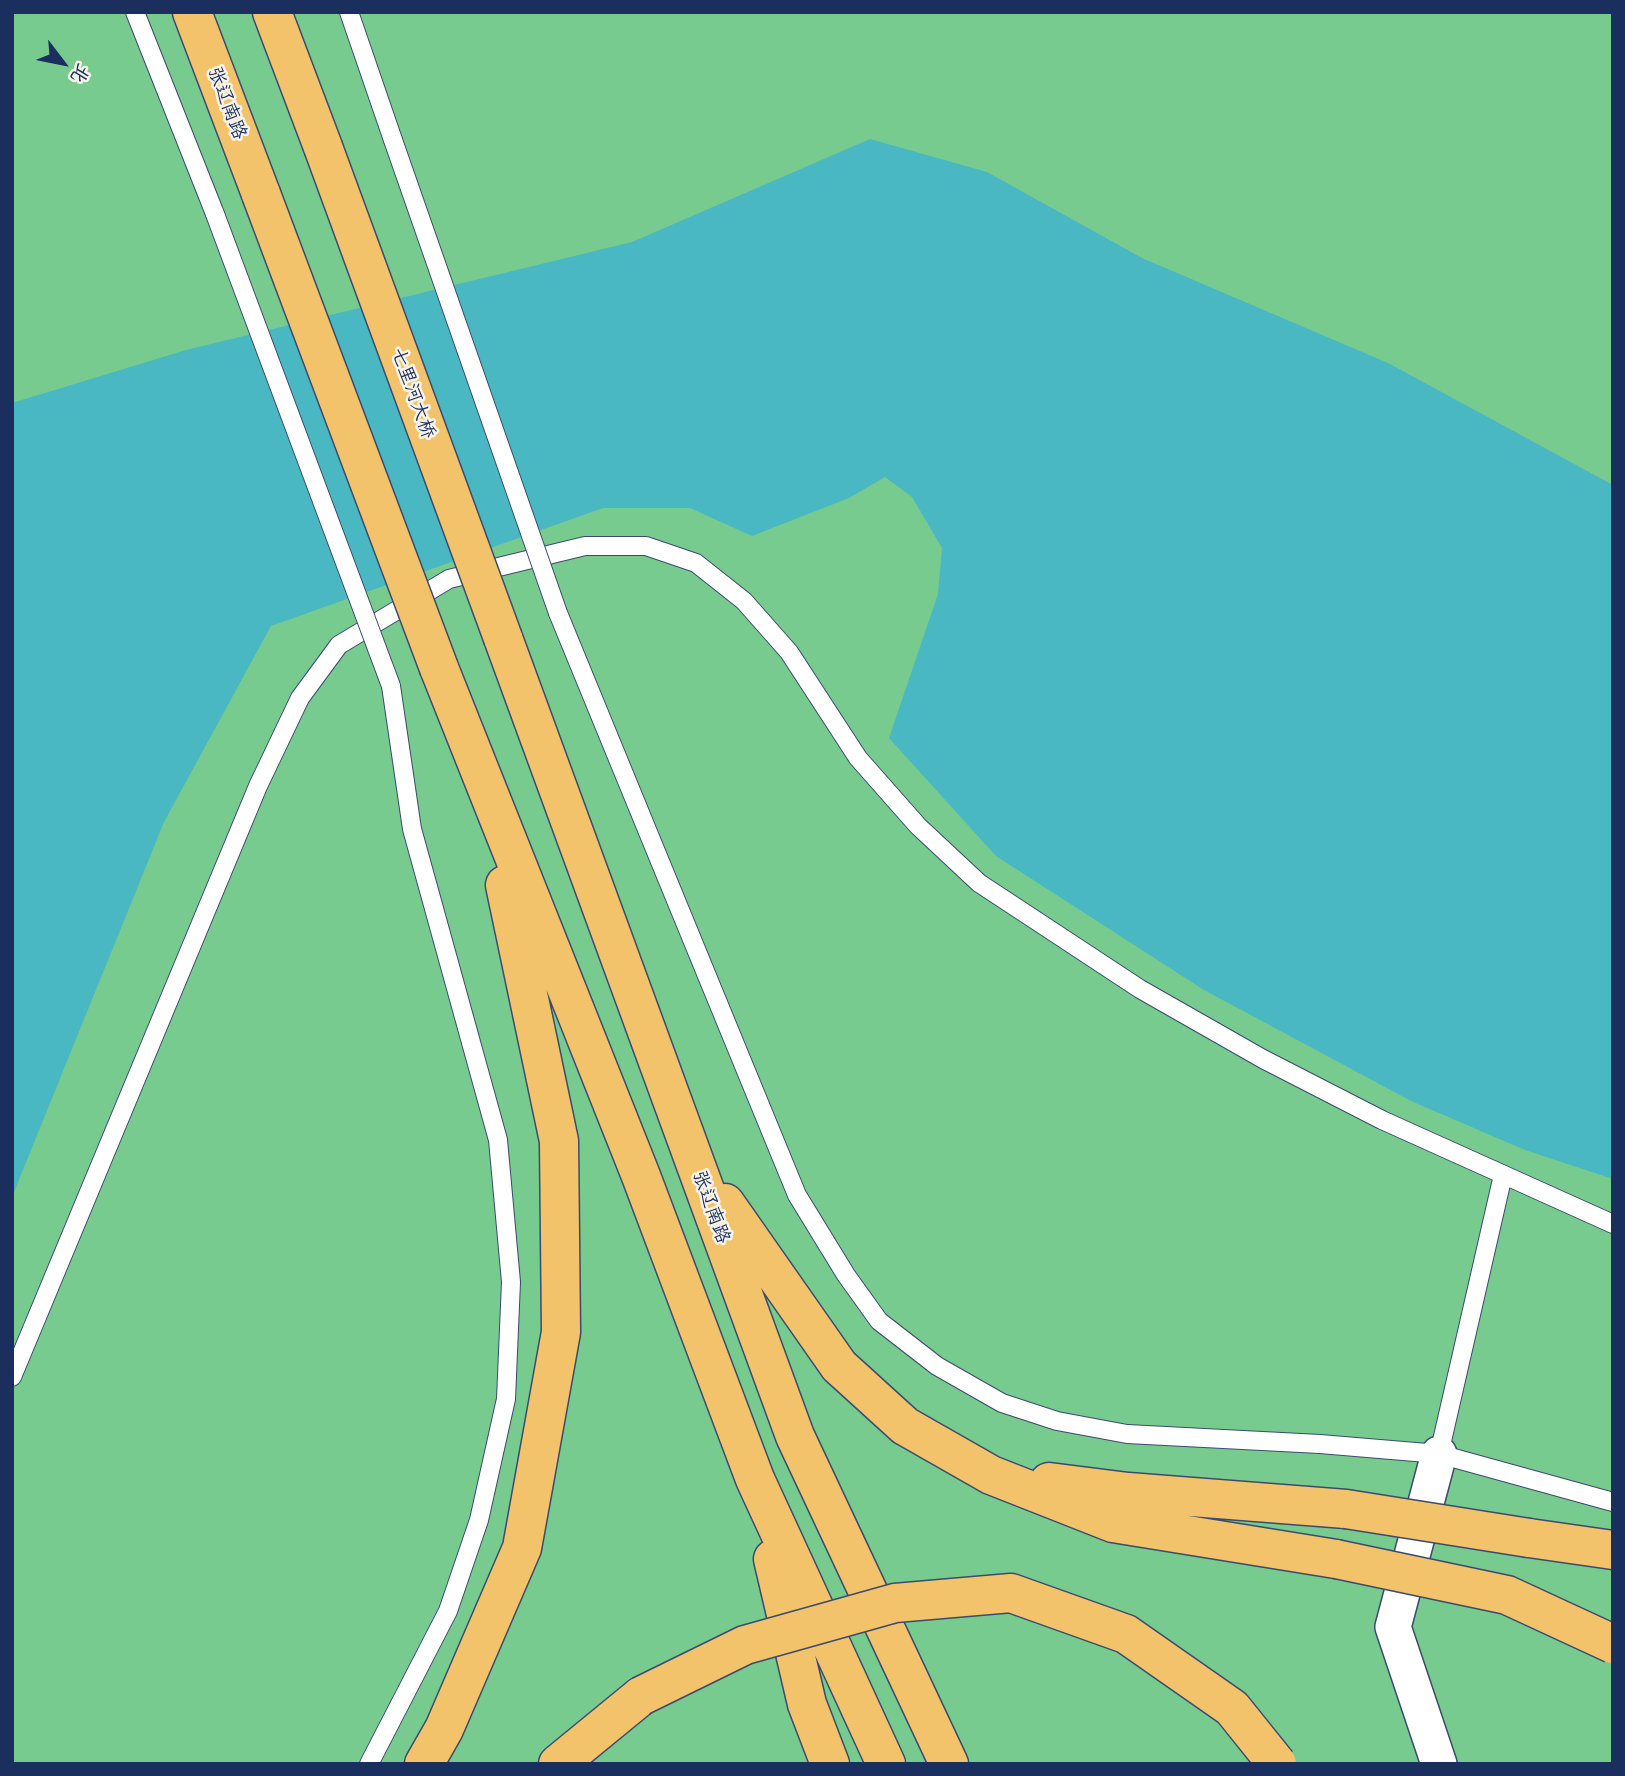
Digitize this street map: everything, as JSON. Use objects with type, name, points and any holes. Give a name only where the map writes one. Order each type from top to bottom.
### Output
[{"type":"main road","name":"张辽南路","points":[[192,12],[484,783]]},
{"type":"main road","name":"七里河大桥","points":[[272,12],[503,638]]},
{"type":"main road","name":"张辽南路","points":[[503,638],[795,1436],[949,1764]]},
{"type":"main road","points":[[484,783],[641,1176],[755,1479],[886,1764]]},
{"type":"main road","points":[[424,1764],[444,1729],[522,1548],[561,1332],[559,1141],[484,783]]},
{"type":"main road","points":[[691,1154],[839,1366],[905,1426],[991,1475],[1112,1522],[1336,1559],[1507,1595],[1613,1644]]},
{"type":"main road","points":[[991,1475],[1128,1492],[1346,1509],[1613,1550]]},
{"type":"main road","points":[[755,1479],[807,1704],[830,1764]]},
{"type":"main road","points":[[558,1764],[642,1696],[745,1645],[895,1603],[1012,1593],[1126,1634],[1232,1708],[1277,1764]]},
{"type":"street","points":[[1439,1454],[1393,1627],[1439,1764]]},
{"type":"lane","points":[[135,12],[215,214],[391,686],[412,829],[498,1140],[511,1282],[506,1399],[479,1520],[448,1611],[369,1764]]},
{"type":"lane","points":[[349,12],[558,613],[797,1195],[846,1275],[879,1321],[937,1366],[1002,1403],[1057,1420],[1127,1434],[1320,1444],[1439,1454],[1613,1502]]},
{"type":"lane","points":[[12,1377],[253,799],[300,698],[339,646],[449,579],[585,546],[646,546],[696,563],[744,601],[789,652],[858,758],[918,826],[979,883],[1140,989],[1263,1059],[1382,1120],[1613,1224]]},
{"type":"lane","points":[[1439,1454],[1503,1175]]},
{"type":"green space","points":[[12,12],[1613,12],[1613,1764],[12,1764]]},
{"type":"water","points":[[870,139],[987,172],[1142,258],[1388,363],[1613,485],[1613,1179],[1525,1150],[1411,1101],[1204,990],[996,856],[889,738],[938,594],[942,548],[912,497],[885,477],[849,498],[752,536],[690,508],[603,508],[271,626],[164,822],[12,1197],[12,403],[186,350],[632,242]]}]
